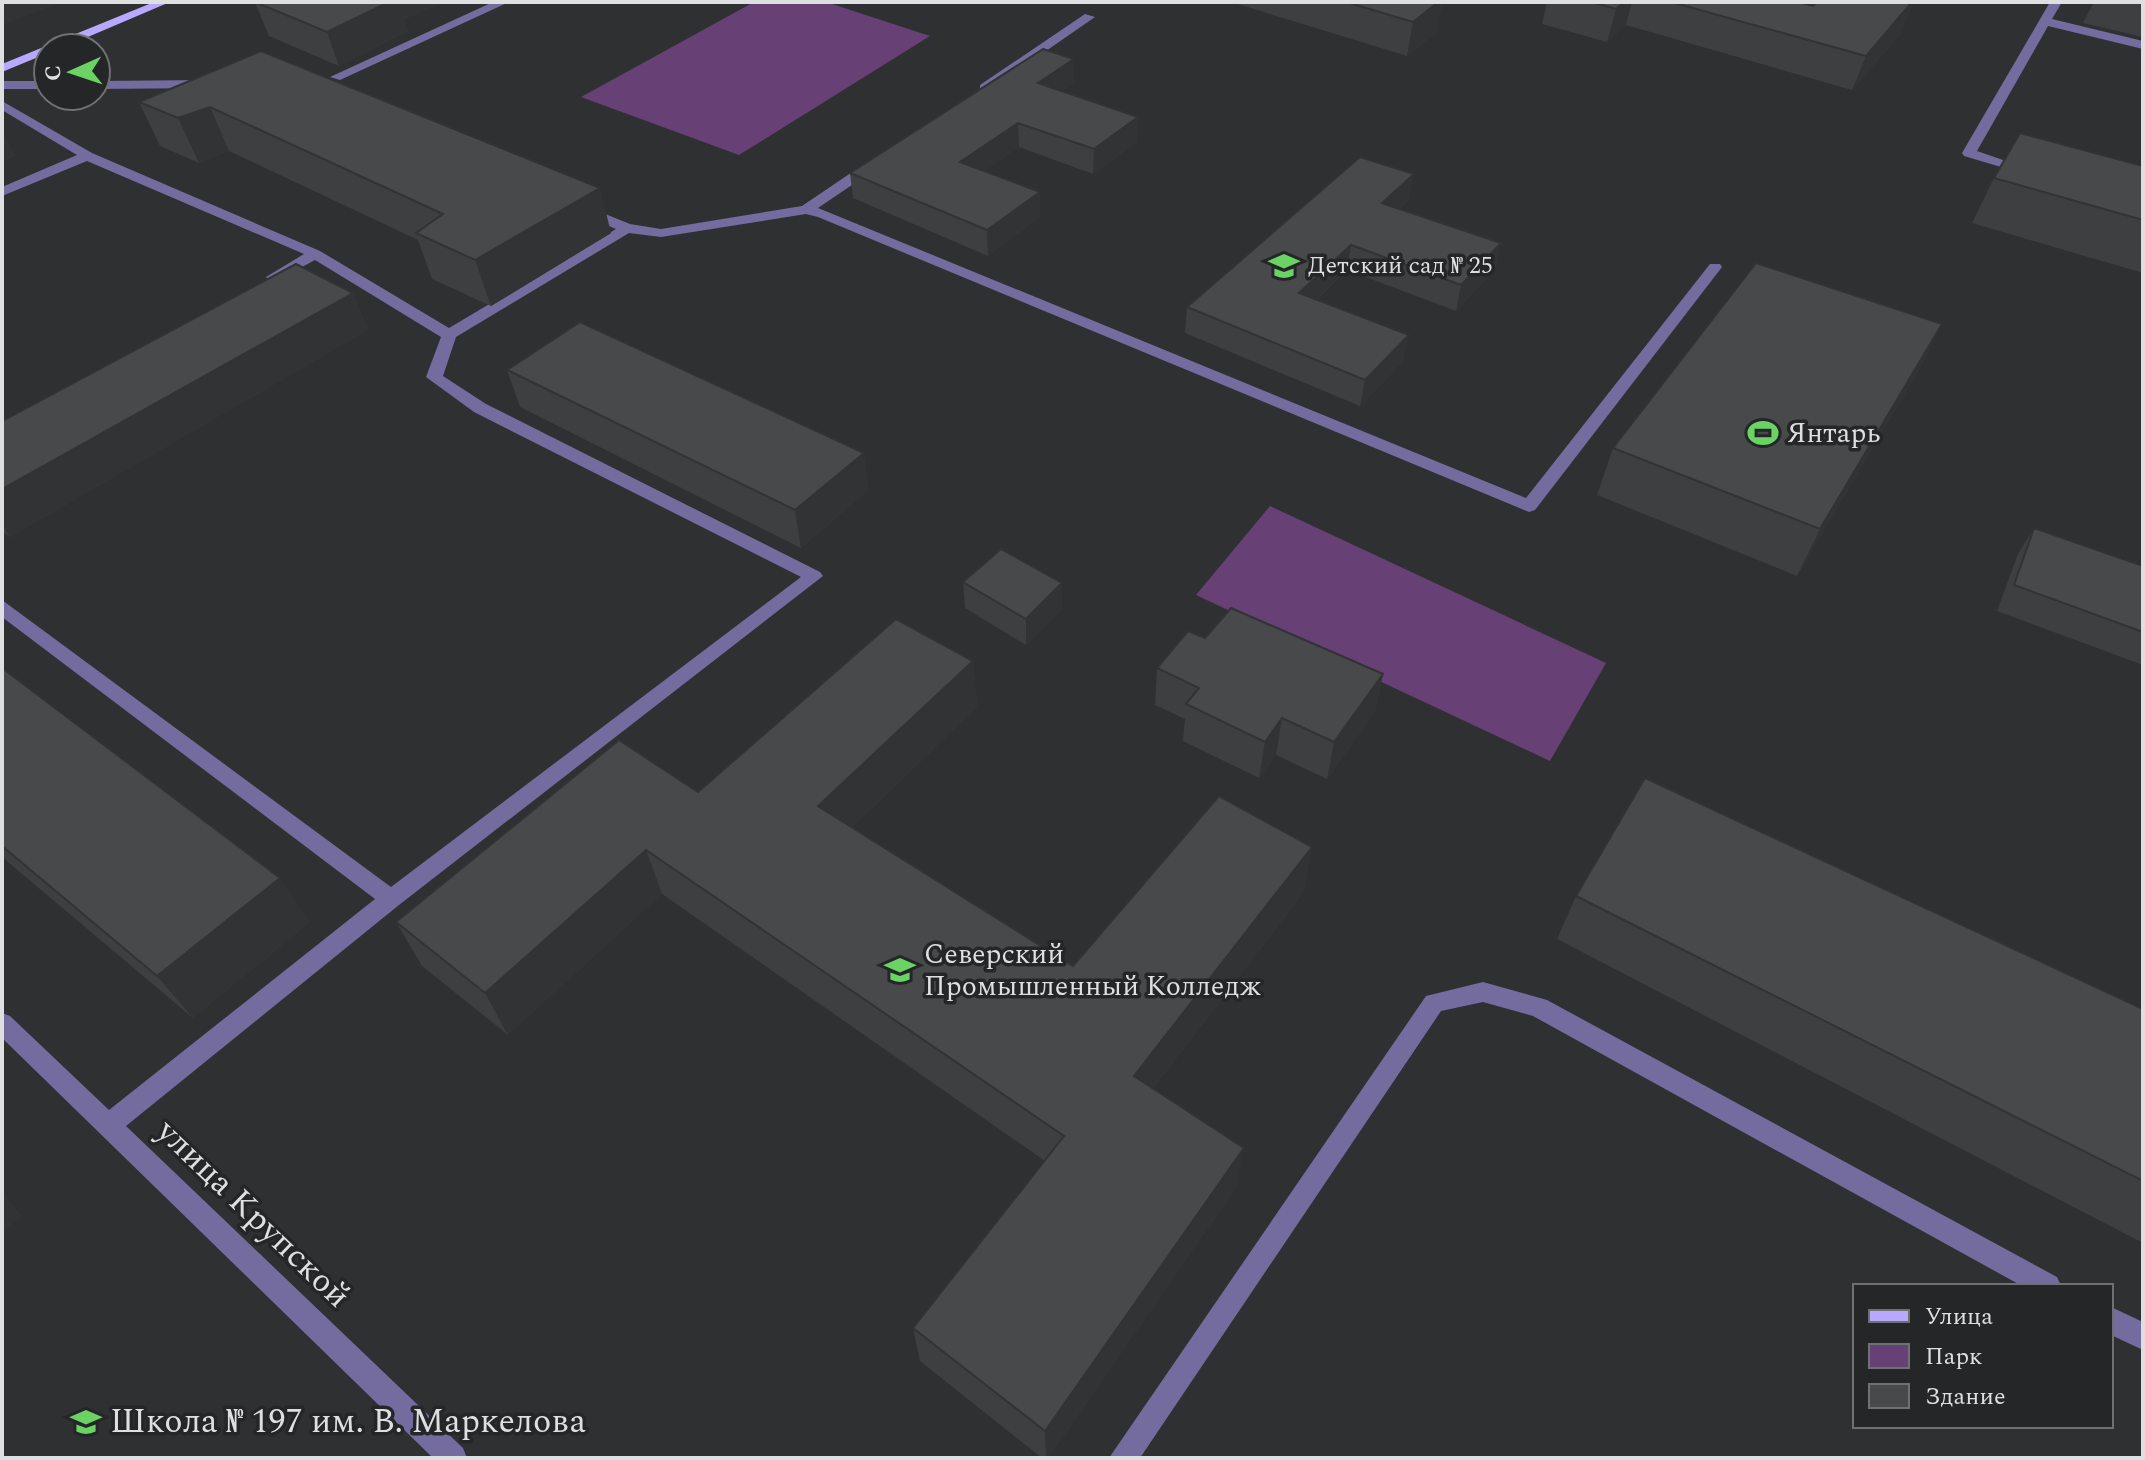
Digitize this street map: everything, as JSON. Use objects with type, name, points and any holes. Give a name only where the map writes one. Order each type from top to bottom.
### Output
[{"type":"main road","points":[[89,32],[164,2]]},
{"type":"main road","points":[[2,68],[32,55]]},
{"type":"street","points":[[336,77],[503,2]]},
{"type":"street","points":[[2041,175],[1969,153],[2056,2]]},
{"type":"street","points":[[973,96],[1089,17]]},
{"type":"street","points":[[2044,21],[2143,45]]},
{"type":"street","points":[[322,79],[354,77]]},
{"type":"street","points":[[112,85],[233,84]]},
{"type":"street","points":[[2,85],[32,85]]},
{"type":"street","points":[[2,105],[87,156],[315,254],[449,335]]},
{"type":"street","points":[[2,192],[87,156]]},
{"type":"street","points":[[806,210],[883,158]]},
{"type":"street","points":[[569,204],[627,228],[661,233],[806,210],[823,214],[1529,506],[1715,267]]},
{"type":"street","points":[[108,1126],[391,899],[814,576],[468,401],[434,377],[449,335],[627,228]]},
{"type":"street","points":[[261,284],[315,254]]},
{"type":"street","points":[[2,607],[391,899]]},
{"type":"street","points":[[1123,1458],[1434,1003],[1483,992],[1539,1007],[2044,1284]]},
{"type":"street","name":"улица Крупской","points":[[2,1023],[453,1458]]},
{"type":"street","points":[[2113,1321],[2143,1337]]},
{"type":"green space","points":[[754,2],[826,2],[930,36],[739,155],[581,97]]},
{"type":"green space","points":[[1270,506],[1606,663],[1550,761],[1196,595]]},
{"type":"building","points":[[255,2],[389,2],[327,32]]},
{"type":"building","points":[[1346,2],[1438,2],[1413,22]]},
{"type":"building","points":[[1591,2],[1624,2],[1616,9]]},
{"type":"building","points":[[1671,2],[1798,2],[1813,6],[1817,2],[1912,2],[1866,56]]},
{"type":"building","points":[[1043,49],[1074,59],[1038,83],[1138,117],[1094,149],[1018,123],[960,162],[1040,192],[987,230],[850,173]]},
{"type":"building","points":[[261,51],[600,188],[475,260],[416,233],[443,214],[210,107],[178,118],[139,102]]},
{"type":"building","points":[[2020,133],[2143,166],[2143,220],[1994,178]]},
{"type":"building","points":[[1360,157],[1414,174],[1382,203],[1501,243],[1461,285],[1351,245],[1299,293],[1409,335],[1365,380],[1187,307]]},
{"type":"building","name":"Янтарь","points":[[1756,263],[1942,324],[1820,529],[1613,448]]},
{"type":"building","points":[[296,264],[353,293],[2,489],[2,421]]},
{"type":"building","points":[[580,322],[864,453],[795,510],[507,370]]},
{"type":"building","points":[[2034,528],[2143,566],[2143,632],[2014,585]]},
{"type":"building","points":[[1001,549],[1062,583],[1026,619],[963,582]]},
{"type":"building","points":[[1231,608],[1383,674],[1334,742],[1282,718],[1265,742],[1186,704],[1199,688],[1157,668],[1188,631],[1205,638]]},
{"type":"building","points":[[896,619],[973,661],[818,806],[1073,966],[1219,796],[1312,847],[1134,1076],[1244,1148],[1045,1431],[913,1328],[1064,1136],[646,850],[485,993],[396,922],[619,740],[698,792]]},
{"type":"building","points":[[2,668],[280,878],[157,976],[2,846]]},
{"type":"building","points":[[1645,778],[2143,1009],[2143,1181],[1576,896]]},
{"type":"place","name":"Детский сад № 25","points":[[1284,266]]},
{"type":"place","name":"Янтарь","points":[[1763,433]]},
{"type":"place","name":"Северский Промышленный Колледж","points":[[900,970]]},
{"type":"place","name":"Школа № 197 им. В. Маркелова","points":[[86,1422]]}]
